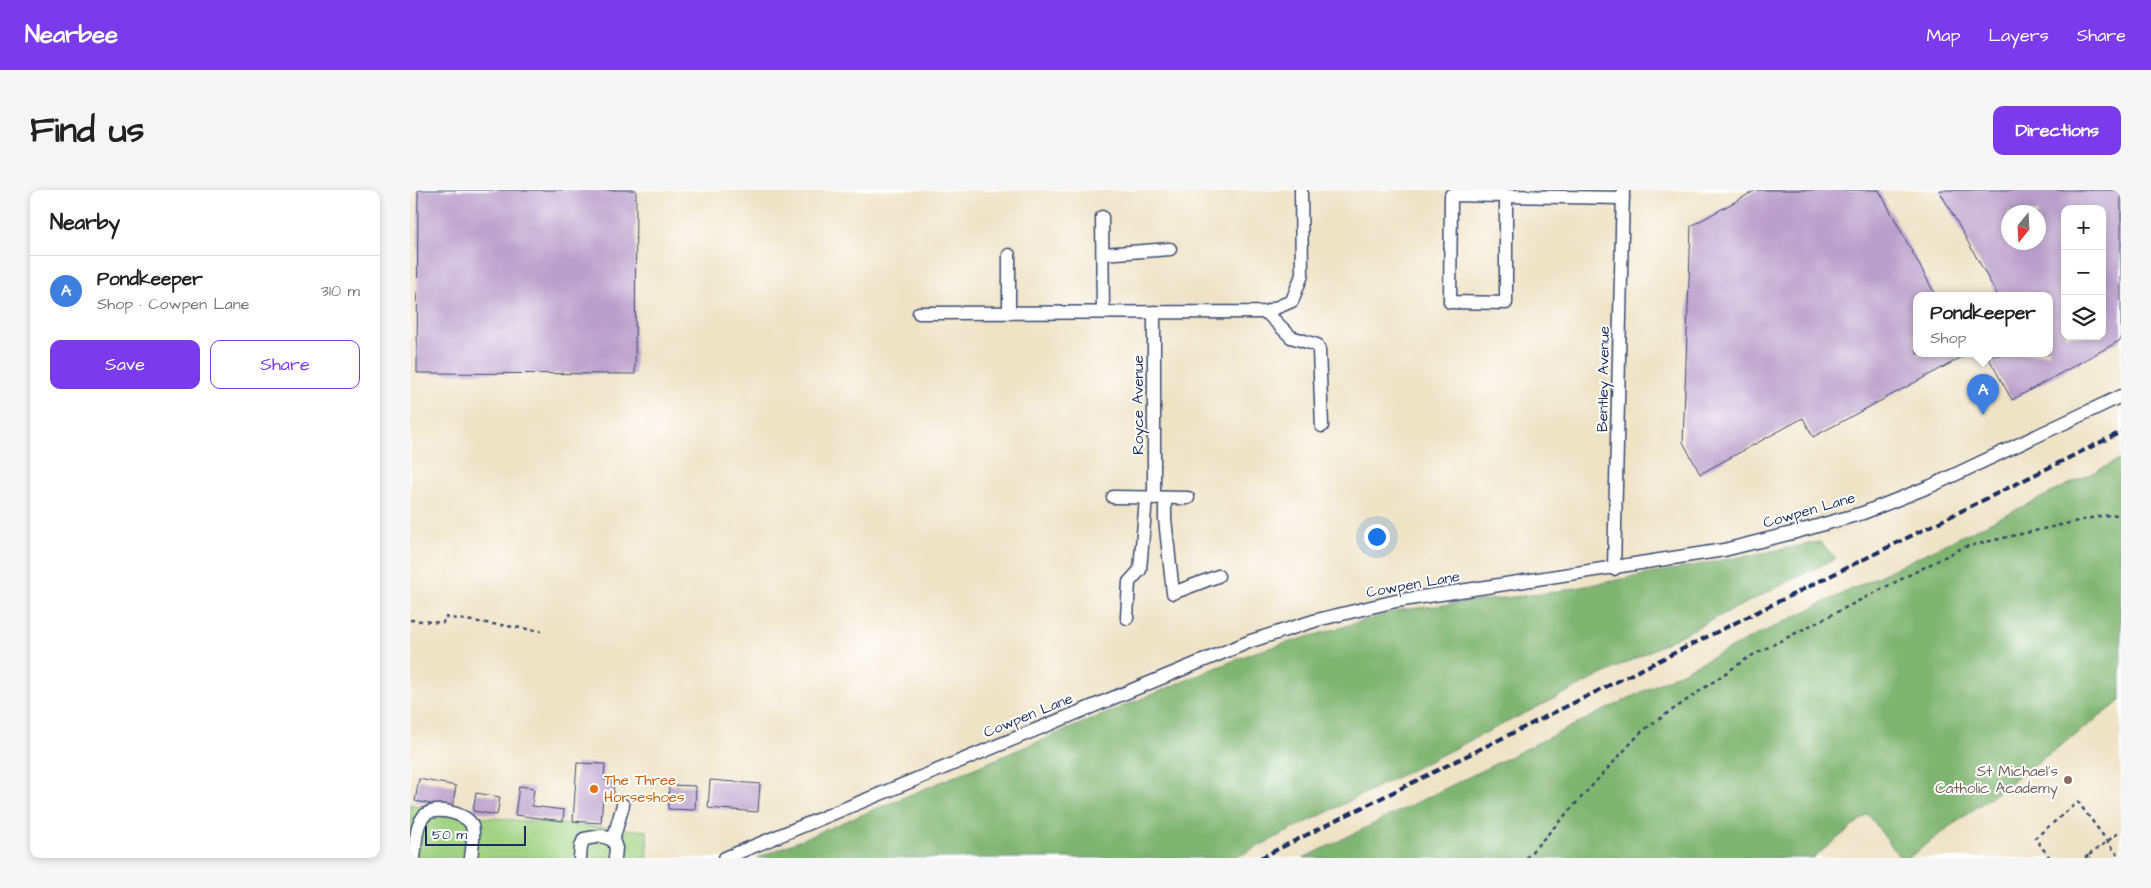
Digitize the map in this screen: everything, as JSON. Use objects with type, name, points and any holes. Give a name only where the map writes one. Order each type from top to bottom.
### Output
[{"type":"street","points":[[919,313],[1266,312],[1292,301],[1302,275],[1301,190]]},
{"type":"street","points":[[1506,197],[1506,303],[1450,302],[1451,195],[1506,197],[1623,194]]},
{"type":"street","name":"Bentley Avenue","points":[[1614,569],[1623,194]]},
{"type":"street","points":[[1102,217],[1103,312]]},
{"type":"street","points":[[1103,254],[1170,249]]},
{"type":"street","points":[[1008,255],[1009,312]]},
{"type":"street","name":"Royce Avenue","points":[[1154,312],[1155,498]]},
{"type":"street","points":[[1266,312],[1291,336],[1317,345],[1319,350],[1322,426]]},
{"type":"street","name":"Cowpen Lane","points":[[725,858],[1251,641],[1317,620],[1396,601],[1614,569],[1724,550],[1862,512],[1931,486],[2121,396]]},
{"type":"street","points":[[1113,497],[1188,498]]},
{"type":"street","points":[[1155,498],[1165,519],[1173,593],[1218,576]]},
{"type":"street","points":[[1127,618],[1129,582],[1140,570],[1155,498]]},
{"type":"street","points":[[615,858],[616,848],[613,840],[623,805]]},
{"type":"street","points":[[414,858],[422,818],[427,812],[434,811],[462,816],[469,820],[474,835],[471,858]]},
{"type":"street","points":[[580,858],[584,839],[602,836],[613,840]]},
{"type":"path","points":[[1526,858],[1642,731],[1749,657],[1964,547],[2100,516],[2121,514]]},
{"type":"path","points":[[410,620],[443,623],[444,617],[542,631]]},
{"type":"path","points":[[2050,858],[2035,838],[2078,802],[2120,858]]},
{"type":"path","points":[[2085,858],[2090,857],[2121,831]]},
{"type":"green space","points":[[2121,459],[2121,701],[1908,858],[1900,858],[1868,814],[1813,858],[1304,858],[1761,633]]},
{"type":"green space","points":[[1820,542],[1836,558],[1235,858],[757,858],[1252,653],[1401,610],[1548,593]]},
{"type":"green space","points":[[410,804],[468,816],[647,831],[648,858],[410,858]]},
{"type":"building","points":[[418,190],[636,190],[635,374],[417,373]]},
{"type":"building","points":[[1756,190],[1879,190],[1934,292],[1913,292],[1913,357],[1962,357],[1813,437],[1803,418],[1700,474],[1683,442],[1691,226]]},
{"type":"building","points":[[1939,190],[2121,190],[2121,340],[2012,400],[1988,357],[2053,357],[2053,292],[1996,292]]},
{"type":"building","name":"The Three Horseshoes","points":[[577,763],[605,764],[604,780],[610,780],[614,793],[609,797],[603,797],[601,823],[573,821]]},
{"type":"building","points":[[419,779],[456,786],[452,808],[415,801]]},
{"type":"building","points":[[710,780],[760,784],[758,812],[708,808]]},
{"type":"building","points":[[669,785],[696,786],[695,810],[668,809]]},
{"type":"building","points":[[519,786],[534,788],[532,806],[564,810],[563,821],[515,815]]},
{"type":"building","points":[[476,793],[500,797],[497,815],[473,811]]},
{"type":"railway","points":[[1260,858],[2121,432]]},
{"type":"place","name":"Pondkeeper","points":[[1983,415]]},
{"type":"place","name":"St Michael's Catholic Academy","points":[[2068,780]]},
{"type":"place","name":"The Three Horseshoes","points":[[594,789]]}]
